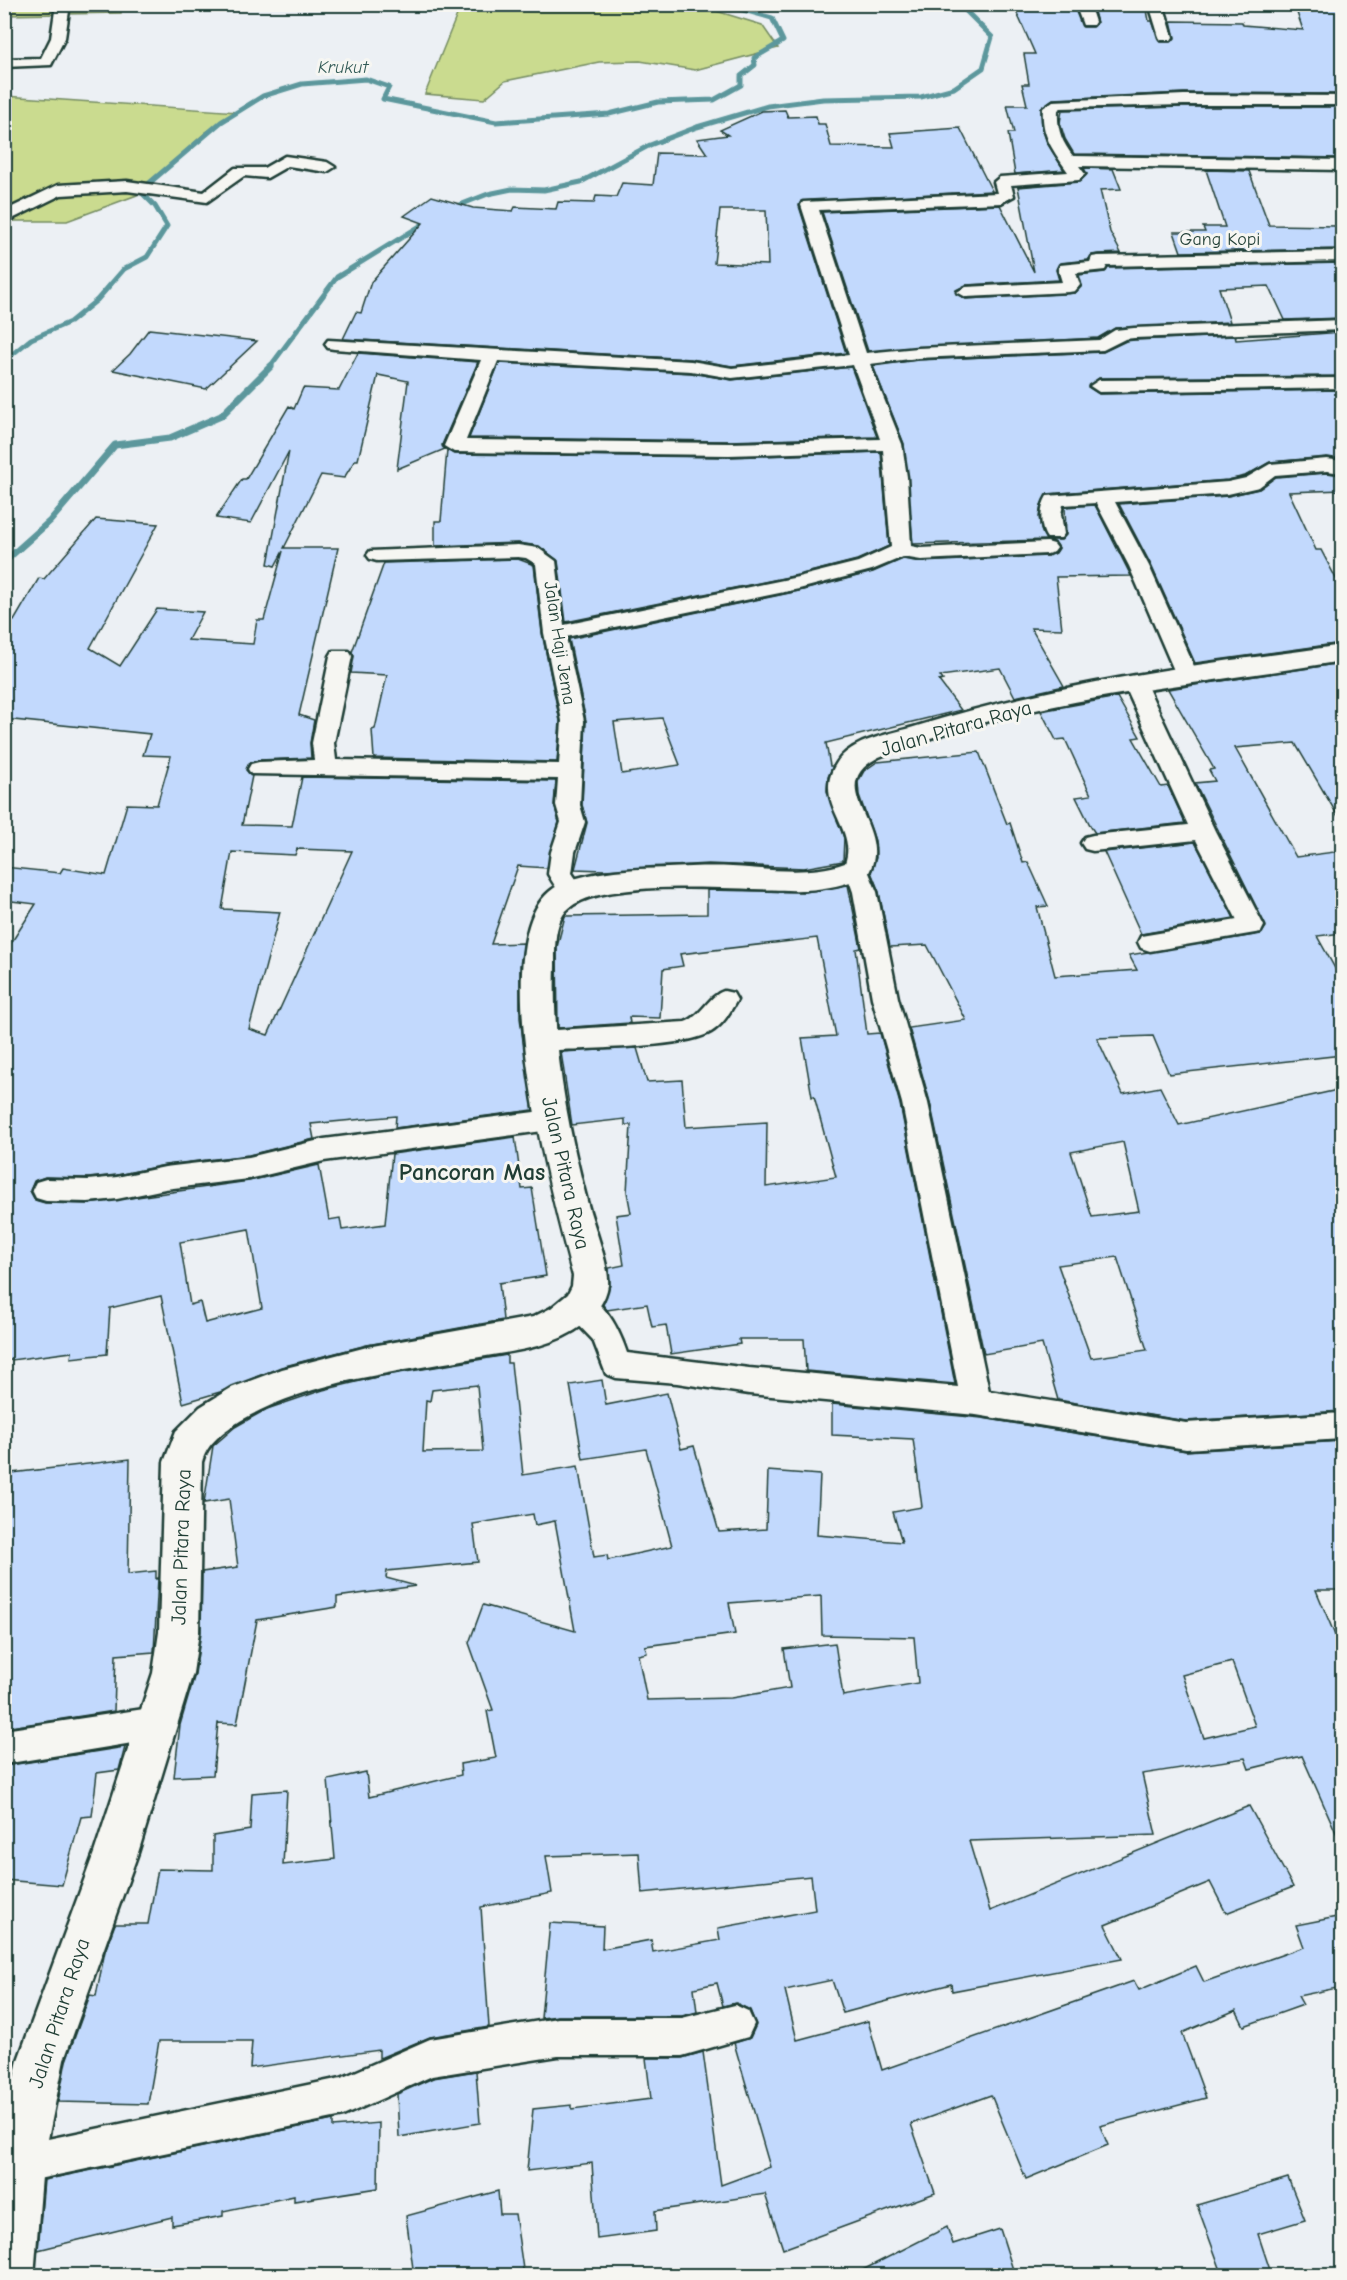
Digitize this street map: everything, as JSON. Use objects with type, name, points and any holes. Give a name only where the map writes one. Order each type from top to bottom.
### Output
[{"type":"main road","name":"Jalan Pitara Raya","points":[[857,869],[862,858],[861,843],[842,794],[843,776],[853,761],[874,750],[937,729],[1135,684],[1342,653]]},
{"type":"main road","points":[[572,891],[632,882],[712,876],[820,878],[857,869]]},
{"type":"main road","name":"Jalan Pitara Raya","points":[[9,2276],[10,2205],[46,2043],[116,1853],[177,1652],[183,1462],[189,1443],[199,1430],[231,1406],[287,1383],[336,1370],[532,1333],[557,1322],[586,1299],[591,1283],[550,1120],[538,999],[543,926],[556,902],[572,891]]},
{"type":"street","points":[[4,5],[14,4]]},
{"type":"street","points":[[4,63],[46,62],[58,38],[63,4]]},
{"type":"street","points":[[1082,4],[1088,22]]},
{"type":"street","points":[[1156,4],[1166,37]]},
{"type":"street","points":[[901,550],[897,477],[892,444],[819,240],[809,205],[1001,198],[1005,196],[1002,182],[1006,180],[1076,176],[1069,161],[1054,145],[1050,133],[1051,108],[1054,105],[1184,100],[1342,101]]},
{"type":"street","points":[[1069,161],[1342,165]]},
{"type":"street","points":[[4,218],[58,190],[127,186],[207,197],[240,171],[267,173],[285,162],[327,167]]},
{"type":"street","name":"Gang Kopi","points":[[966,292],[1069,287],[1071,285],[1066,269],[1099,266],[1098,261],[1342,256]]},
{"type":"street","points":[[334,344],[691,366],[732,373],[860,358],[986,348],[1102,345],[1121,334],[1342,325]]},
{"type":"street","points":[[492,355],[454,446],[729,449],[892,444]]},
{"type":"street","points":[[1099,386],[1342,383]]},
{"type":"street","points":[[555,633],[731,599],[799,583],[865,566],[901,550],[921,554],[1051,541],[1051,514],[1054,500],[1228,488],[1252,483],[1270,470],[1327,465],[1342,466]]},
{"type":"street","points":[[1103,497],[1138,566],[1187,675]]},
{"type":"street","name":"Jalan Haji Jema","points":[[377,555],[518,551],[540,556],[548,568],[555,633],[573,721],[568,772],[568,806],[573,822],[563,852],[560,874],[572,891]]},
{"type":"street","points":[[326,767],[323,743],[341,656]]},
{"type":"street","points":[[1135,684],[1203,831],[1252,926],[1150,942]]},
{"type":"street","points":[[259,769],[326,767],[568,772]]},
{"type":"street","points":[[1093,843],[1203,831]]},
{"type":"street","points":[[857,869],[865,892],[875,957],[915,1103],[940,1175],[976,1402]]},
{"type":"street","points":[[541,1041],[685,1032],[702,1028],[712,1020],[724,1000]]},
{"type":"street","points":[[46,1190],[88,1191],[117,1188],[165,1178],[249,1168],[324,1150],[550,1120]]},
{"type":"street","points":[[579,1306],[596,1318],[609,1341],[616,1365],[677,1370],[749,1381],[976,1402],[1186,1436],[1342,1426]]},
{"type":"street","points":[[4,1747],[157,1723]]},
{"type":"street","points":[[19,2164],[343,2097],[438,2057],[558,2037],[682,2037],[735,2024]]},
{"type":"green space","points":[[674,4],[703,7],[762,25],[778,48],[695,70],[640,61],[599,62],[505,81],[484,99],[425,94],[459,10],[380,5]]},
{"type":"green space","points":[[4,5],[121,5],[121,13],[5,15]]},
{"type":"green space","points":[[5,96],[239,112],[206,132],[137,195],[67,221],[8,221],[5,220]]},
{"type":"building","points":[[1013,4],[1073,5],[1083,27],[1093,27],[1097,23],[1092,4],[1146,5],[1149,21],[1152,21],[1161,42],[1171,42],[1175,38],[1171,21],[1242,22],[1243,25],[1303,30],[1294,4],[1342,4],[1342,94],[1184,93],[1053,99],[1041,108],[1042,127],[1047,143],[1064,170],[1015,174],[1008,133],[1014,133],[1007,105],[1027,105],[1022,84],[1029,84],[1024,54],[1035,54]]},
{"type":"building","points":[[1342,107],[1342,158],[1074,154],[1065,139],[1060,123],[1062,110]]},
{"type":"building","points":[[785,110],[788,117],[816,116],[818,124],[825,124],[831,146],[894,147],[890,133],[960,128],[992,191],[801,201],[799,206],[846,353],[732,366],[691,359],[343,339],[356,312],[361,313],[371,282],[423,223],[404,216],[432,196],[473,208],[513,211],[515,207],[556,209],[558,202],[594,203],[596,196],[616,197],[622,183],[653,185],[657,153],[707,154],[697,139],[728,135],[720,130],[762,111]],"holes":[[[720,210],[766,210],[768,265],[714,263]]]},
{"type":"building","points":[[1084,168],[1113,169],[1121,189],[1100,190],[1110,232],[1121,253],[1098,254],[1092,255],[1088,260],[1060,263],[1056,270],[1059,280],[966,285],[956,290],[956,294],[966,299],[1075,293],[1082,286],[1079,275],[1105,272],[1108,268],[1342,263],[1342,318],[1285,320],[1269,286],[1219,288],[1230,322],[1115,328],[1098,338],[868,351],[822,212],[1000,205],[1034,272],[1018,187],[1079,182],[1087,174]]},
{"type":"building","points":[[1206,170],[1249,171],[1269,225],[1337,226],[1342,249],[1181,252],[1174,232],[1205,232],[1203,227],[1225,227]]},
{"type":"building","points":[[149,329],[257,341],[206,389],[113,370],[130,354]]},
{"type":"building","points":[[1342,332],[1342,376],[1099,378],[1088,387],[1099,394],[1342,390],[1342,459],[1327,457],[1270,462],[1245,476],[1228,480],[1047,494],[1041,505],[1039,517],[1046,540],[913,544],[904,444],[873,366],[918,360],[1103,352],[1126,341],[1134,340],[1235,336],[1236,340]]},
{"type":"building","points":[[358,353],[478,362],[442,445],[445,449],[397,469],[408,381],[378,375],[358,460],[355,460],[344,478],[321,475],[284,548],[338,548],[299,715],[314,720],[310,743],[311,758],[259,760],[249,763],[246,770],[252,776],[242,825],[292,826],[302,777],[556,781],[554,805],[559,822],[547,868],[518,866],[491,944],[524,943],[520,965],[520,1018],[533,1110],[395,1128],[396,1116],[311,1124],[314,1139],[249,1155],[165,1165],[117,1175],[88,1178],[45,1177],[34,1181],[30,1191],[35,1200],[45,1203],[88,1204],[249,1181],[319,1165],[329,1220],[340,1218],[342,1230],[385,1224],[392,1154],[515,1137],[522,1189],[532,1188],[546,1276],[499,1283],[503,1320],[367,1345],[281,1367],[220,1392],[183,1403],[161,1296],[110,1308],[107,1354],[71,1358],[72,1352],[4,1361],[4,954],[36,904],[4,900],[4,867],[60,873],[63,868],[106,875],[127,804],[157,805],[171,756],[143,755],[150,734],[4,719],[4,619],[14,621],[39,578],[44,579],[96,519],[158,524],[90,648],[120,666],[157,609],[203,612],[188,640],[253,644],[257,620],[264,620],[283,551],[275,566],[268,564],[289,451],[251,523],[216,518],[242,479],[246,479],[289,406],[294,409],[303,388],[339,390]],"holes":[[[297,849],[352,851],[268,1035],[249,1029],[280,912],[222,909],[232,852],[295,855]],[[249,1229],[262,1308],[205,1323],[200,1302],[190,1305],[180,1242]]]},
{"type":"building","points":[[499,363],[691,373],[732,380],[851,367],[877,437],[729,441],[469,438]]},
{"type":"building","points":[[447,450],[454,454],[729,457],[881,452],[889,546],[857,560],[798,575],[566,622],[558,561],[539,546],[518,543],[435,546],[435,521],[441,521]]},
{"type":"building","points":[[1327,473],[1342,475],[1342,490],[1289,492],[1316,550],[1321,550],[1342,590],[1342,643],[1195,663],[1151,565],[1119,504],[1228,496],[1259,489],[1276,477]]},
{"type":"building","points":[[1095,505],[1131,576],[1056,577],[1062,629],[1031,628],[1064,686],[1015,697],[1000,668],[940,676],[943,680],[939,681],[961,710],[826,743],[830,766],[833,766],[828,777],[827,791],[844,838],[843,861],[804,868],[708,864],[604,870],[575,869],[587,823],[582,805],[586,721],[569,639],[799,591],[873,572],[903,559],[921,562],[1048,556],[1056,553],[1059,548],[1056,543],[1049,540],[1061,540],[1066,535],[1065,507]],"holes":[[[662,718],[680,765],[622,774],[614,722]]]},
{"type":"building","points":[[518,559],[534,565],[542,633],[560,721],[557,762],[374,758],[372,730],[375,729],[387,675],[351,673],[354,656],[352,652],[384,563]]},
{"type":"building","points":[[1342,663],[1342,823],[1295,743],[1235,748],[1296,857],[1342,851],[1342,933],[1317,936],[1342,981],[1342,1055],[1169,1074],[1153,1036],[1097,1038],[1123,1094],[1160,1087],[1179,1125],[1342,1089],[1342,1411],[1186,1421],[1058,1400],[1042,1344],[984,1354],[930,1102],[909,1028],[966,1020],[927,945],[890,947],[879,892],[871,872],[876,858],[875,841],[859,795],[858,782],[864,771],[877,762],[979,752],[1007,824],[1010,823],[1023,863],[1028,862],[1048,906],[1037,907],[1055,976],[1137,970],[1129,955],[1261,934],[1266,927],[1195,783],[1215,781],[1209,770],[1214,769],[1168,689]],"holes":[[[1123,1142],[1139,1211],[1092,1217],[1071,1152]],[[1117,1257],[1147,1350],[1091,1358],[1058,1265]]]},
{"type":"building","points":[[1117,697],[1140,737],[1133,738],[1161,787],[1168,786],[1185,823],[1095,833],[1091,827],[1076,797],[1091,795],[1065,739],[1056,740],[1041,711]]},
{"type":"building","points":[[1195,842],[1234,918],[1141,934],[1104,852]]},
{"type":"building","points":[[848,885],[861,948],[856,949],[867,1034],[880,1033],[900,1104],[955,1384],[806,1371],[804,1339],[739,1339],[740,1344],[671,1354],[666,1325],[652,1327],[647,1304],[607,1310],[603,1305],[610,1285],[609,1268],[624,1265],[616,1215],[631,1213],[627,1192],[631,1125],[625,1125],[625,1119],[572,1125],[561,1052],[637,1048],[647,1082],[682,1080],[686,1127],[767,1122],[766,1187],[836,1177],[814,1096],[812,1097],[802,1038],[836,1036],[817,938],[680,954],[683,966],[663,969],[660,1018],[629,1017],[630,1023],[558,1028],[557,947],[565,916],[707,914],[707,890],[805,892]]},
{"type":"building","points":[[507,1355],[507,1363],[511,1363],[523,1475],[578,1466],[594,1557],[607,1555],[608,1560],[672,1546],[646,1449],[583,1459],[570,1385],[602,1380],[606,1405],[667,1393],[681,1449],[694,1446],[719,1532],[766,1529],[768,1471],[820,1475],[817,1535],[902,1542],[893,1512],[922,1507],[913,1439],[832,1435],[832,1404],[982,1418],[1186,1451],[1342,1441],[1342,1590],[1316,1590],[1342,1652],[1342,1846],[1302,1756],[1249,1769],[1245,1758],[1142,1774],[1156,1835],[969,1841],[990,1911],[1249,1806],[1293,1887],[1226,1913],[1210,1882],[1105,1925],[1122,1959],[952,1991],[951,1984],[843,2013],[832,1980],[785,1990],[797,2040],[868,2021],[882,2070],[1134,1981],[1139,1990],[1196,1966],[1204,1982],[1304,1947],[1296,1925],[1342,1916],[1342,1987],[1298,1996],[1303,2005],[1244,2026],[1236,2010],[1182,2033],[1206,2098],[1100,2126],[1108,2145],[1026,2179],[991,2095],[911,2124],[935,2193],[783,2249],[765,2194],[655,2211],[656,2231],[597,2239],[592,2163],[527,2171],[533,2109],[572,2105],[572,2109],[651,2099],[646,2058],[682,2058],[703,2052],[721,2185],[770,2167],[734,2043],[750,2038],[756,2025],[750,2010],[736,2003],[723,2006],[717,1983],[694,1988],[697,2012],[682,2016],[541,2018],[550,1923],[603,1926],[602,1949],[651,1940],[653,1952],[720,1940],[718,1928],[815,1910],[811,1876],[642,1893],[639,1853],[546,1856],[552,1893],[481,1907],[489,2027],[430,2037],[379,2058],[379,2050],[250,2068],[252,2041],[159,2041],[148,2104],[58,2102],[66,2061],[90,1995],[96,1996],[105,1951],[115,1924],[148,1924],[158,1869],[213,1870],[213,1836],[250,1830],[252,1793],[287,1790],[283,1865],[335,1859],[328,1780],[366,1772],[369,1797],[461,1775],[460,1764],[496,1758],[487,1711],[493,1710],[469,1643],[483,1605],[575,1631],[555,1521],[535,1525],[533,1514],[473,1524],[478,1562],[387,1571],[386,1578],[416,1586],[337,1597],[337,1607],[257,1620],[237,1724],[218,1723],[213,1775],[174,1777],[180,1725],[195,1674],[201,1632],[202,1572],[238,1567],[229,1499],[204,1503],[213,1446],[235,1427],[267,1409],[323,1390],[381,1376]],"holes":[[[477,1385],[483,1451],[423,1452],[426,1400],[430,1401],[432,1390]],[[821,1596],[822,1635],[914,1637],[918,1683],[843,1696],[835,1643],[784,1649],[790,1688],[731,1698],[647,1700],[638,1655],[647,1653],[645,1646],[735,1634],[729,1603]],[[1232,1662],[1255,1726],[1204,1738],[1182,1675]]]},
{"type":"building","points":[[130,1459],[128,1574],[156,1571],[156,1579],[158,1578],[154,1652],[116,1655],[114,1711],[4,1728],[4,1547],[12,1473]]},
{"type":"building","points":[[125,1747],[119,1770],[97,1773],[92,1816],[81,1817],[62,1885],[4,1880],[4,1766]]},
{"type":"building","points":[[476,2071],[480,2123],[399,2137],[397,2094],[433,2078]]},
{"type":"building","points":[[333,2120],[333,2127],[379,2123],[378,2188],[294,2201],[294,2196],[223,2211],[223,2216],[172,2225],[172,2217],[38,2250],[44,2180]]},
{"type":"building","points":[[1288,2178],[1305,2220],[1258,2234],[1272,2276],[1223,2276],[1197,2205]]},
{"type":"building","points":[[498,2191],[500,2214],[515,2214],[524,2276],[414,2276],[406,2216]]},
{"type":"building","points":[[947,2227],[953,2244],[1000,2229],[1015,2276],[851,2276]]},
{"type":"waterway","name":"Krukut","points":[[4,361],[31,339],[70,322],[97,300],[124,269],[147,257],[167,226],[155,206],[140,191],[221,122],[263,96],[302,84],[366,79],[389,87],[383,99],[496,122],[609,114],[658,102],[714,100],[741,85],[741,76],[755,65],[754,58],[783,41],[772,18],[722,4]]},
{"type":"waterway","points":[[447,210],[488,194],[512,189],[544,190],[581,182],[650,145],[697,127],[768,106],[823,99],[921,97],[954,88],[983,68],[992,37],[959,4]]},
{"type":"waterway","points":[[269,368],[337,277],[430,220]]},
{"type":"waterway","points":[[4,562],[50,521],[115,445],[170,438],[221,416],[269,368]]},
{"type":"district","name":"Pancoran Mas","points":[[472,1172]]}]
